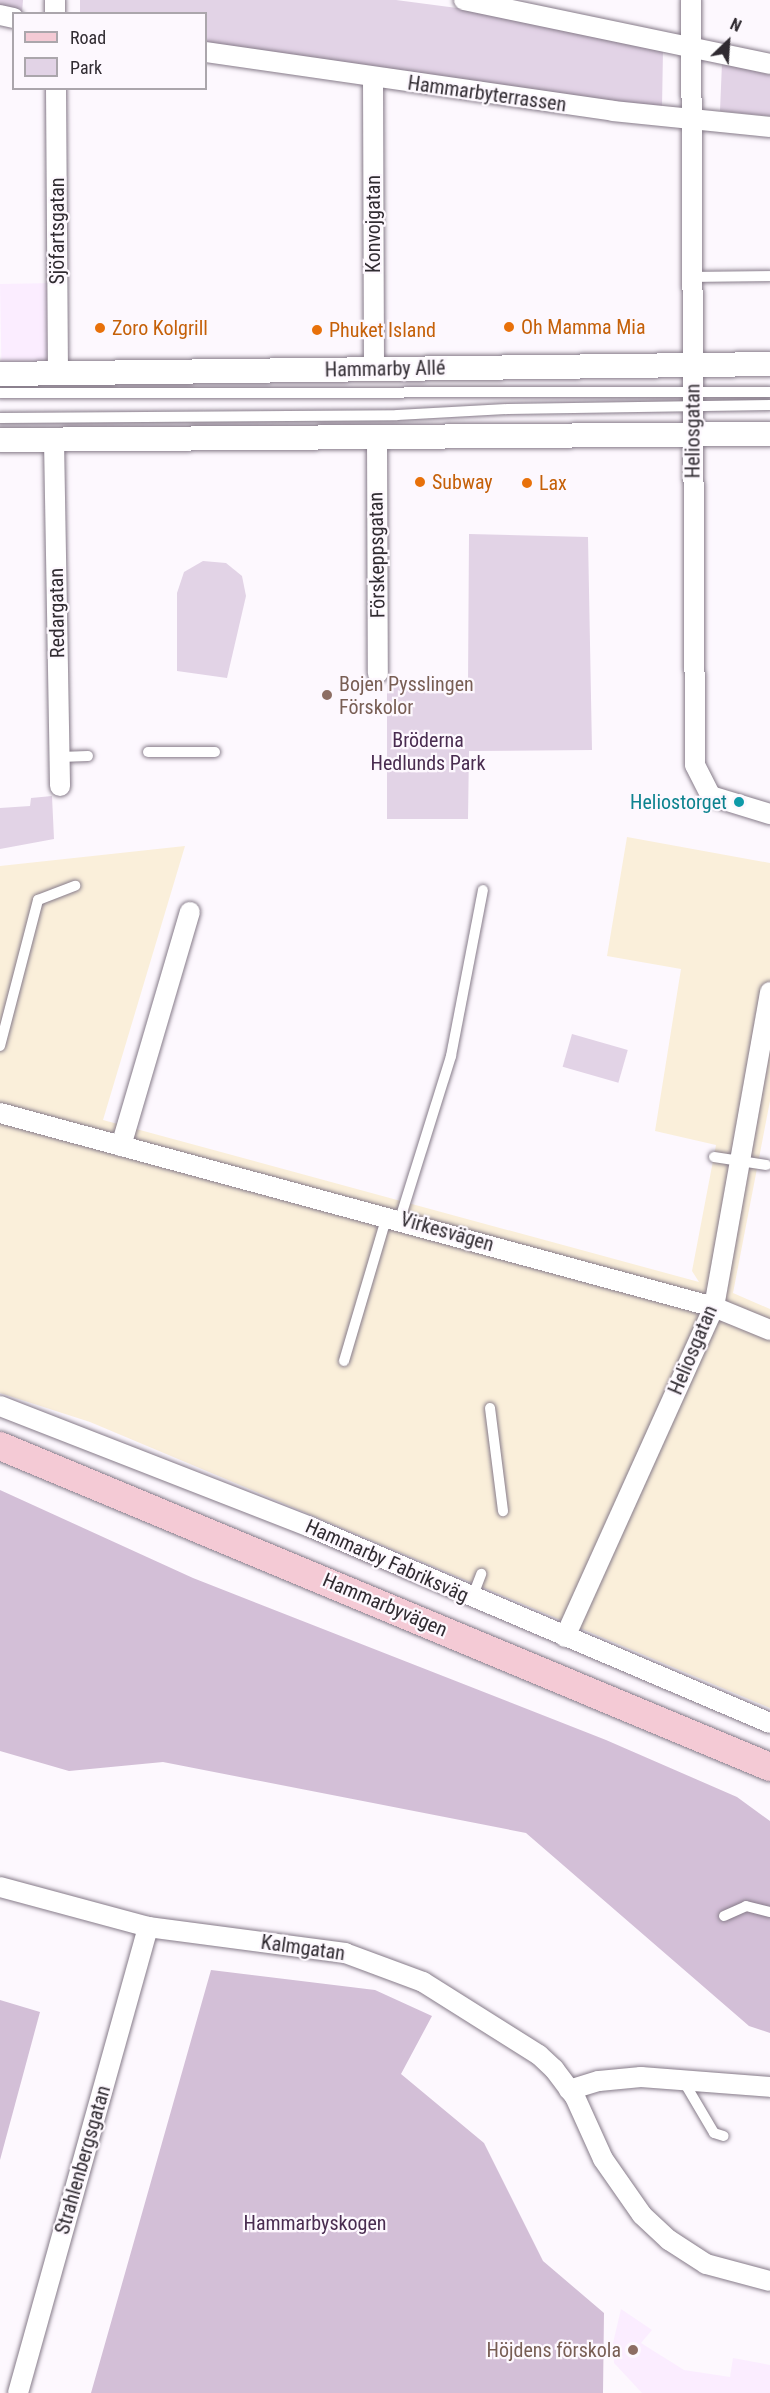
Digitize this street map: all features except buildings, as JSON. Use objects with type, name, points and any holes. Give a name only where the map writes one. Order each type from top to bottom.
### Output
[{"type":"main road","name":"Hammarbyvägen","points":[[0,1446],[770,1767]]},
{"type":"street","points":[[464,0],[691,44],[770,64]]},
{"type":"street","name":"Heliosgatan","points":[[691,0],[694,121],[692,277],[695,765],[711,796],[770,814]]},
{"type":"street","name":"Hammarbyterrassen","points":[[207,52],[373,78],[694,121],[770,127]]},
{"type":"street","name":"Konvojgatan","points":[[373,78],[374,369]]},
{"type":"street","name":"Sjöfartsgatan","points":[[56,90],[58,374]]},
{"type":"street","name":"Hammarby Allé","points":[[0,374],[770,364]]},
{"type":"street","points":[[0,440],[770,434]]},
{"type":"street","name":"Förskeppsgatan","points":[[377,436],[378,673]]},
{"type":"street","name":"Redargatan","points":[[54,440],[60,786]]},
{"type":"street","points":[[121,1146],[190,912]]},
{"type":"street","name":"Heliosgatan","points":[[565,1637],[714,1307],[740,1161],[766,1045],[770,992]]},
{"type":"street","name":"Virkesvägen","points":[[0,1113],[393,1217],[714,1307],[770,1330]]},
{"type":"street","name":"Hammarby Fabriksväg","points":[[0,1406],[299,1522],[472,1598],[770,1723]]},
{"type":"street","name":"Kalmgatan","points":[[0,1887],[148,1927],[345,1953],[387,1966],[423,1982],[539,2055],[569,2090],[603,2159],[642,2215],[669,2240],[706,2264],[730,2274],[770,2281]]},
{"type":"street","name":"Strahlenbergsgatan","points":[[18,2393],[148,1927]]},
{"type":"street","points":[[569,2090],[599,2081],[641,2077],[770,2087]]},
{"type":"lane","points":[[692,277],[770,276]]},
{"type":"lane","points":[[0,393],[396,390],[693,399],[770,405]]},
{"type":"lane","points":[[0,418],[397,415],[693,399],[770,392]]},
{"type":"lane","points":[[148,752],[215,752]]},
{"type":"lane","points":[[60,757],[88,756]]},
{"type":"lane","points":[[0,1046],[38,900],[75,886]]},
{"type":"lane","points":[[344,1361],[451,1056],[483,890]]},
{"type":"lane","points":[[714,1157],[766,1165]]},
{"type":"lane","points":[[490,1408],[503,1511]]},
{"type":"lane","points":[[472,1598],[481,1574]]},
{"type":"lane","points":[[724,1916],[746,1906],[770,1912]]},
{"type":"lane","points":[[684,2082],[714,2133],[724,2136]]},
{"type":"shaded area","points":[[55,283],[56,361],[1,362],[0,284]]},
{"type":"shaded area","points":[[627,837],[770,863],[770,1101],[733,1293],[770,1309],[770,1708],[90,1422],[0,1393],[0,866],[185,846],[103,1120],[699,1282],[692,1271],[716,1145],[655,1131],[681,969],[607,956]]},
{"type":"shaded area","name":"Höjdens förskola","points":[[621,2309],[652,2330],[641,2343],[684,2370],[730,2377],[733,2358],[770,2365],[770,2393],[642,2393],[614,2363],[613,2343]]},
{"type":"green space","points":[[0,0],[23,0],[22,12],[0,9]]},
{"type":"green space","points":[[80,0],[396,0],[457,8],[663,50],[662,108],[207,43],[207,12],[80,12]]},
{"type":"green space","points":[[722,63],[770,75],[770,116],[720,111]]},
{"type":"green space","name":"Bröderna Hedlunds Park","points":[[469,534],[588,537],[592,750],[469,751],[468,819],[387,819],[387,685],[468,684]]},
{"type":"green space","points":[[203,561],[226,563],[242,576],[246,596],[227,678],[177,671],[177,593],[184,572]]},
{"type":"green space","points":[[52,796],[54,839],[0,849],[0,808],[30,806],[31,798]]},
{"type":"green space","points":[[572,1034],[628,1050],[618,1083],[563,1067]]},
{"type":"green space","points":[[0,1490],[193,1578],[606,1740],[737,1797],[770,1821],[770,2033],[749,2026],[526,1833],[163,1762],[69,1771],[0,1751]]},
{"type":"green space","name":"Hammarbyskogen","points":[[211,1970],[375,1990],[432,2016],[401,2074],[484,2143],[543,2261],[604,2313],[603,2393],[91,2393]]},
{"type":"green space","points":[[0,2000],[40,2012],[0,2160]]},
{"type":"place","name":"Oh Mamma Mia","points":[[509,327]]},
{"type":"place","name":"Zoro Kolgrill","points":[[100,328]]},
{"type":"place","name":"Phuket Island","points":[[317,330]]},
{"type":"place","name":"Subway","points":[[420,482]]},
{"type":"place","name":"Lax","points":[[527,483]]},
{"type":"place","name":"Bojen Pysslingen Förskolor","points":[[327,695]]},
{"type":"place","name":"Heliostorget","points":[[739,802]]},
{"type":"place","name":"Höjdens förskola","points":[[633,2350]]}]
